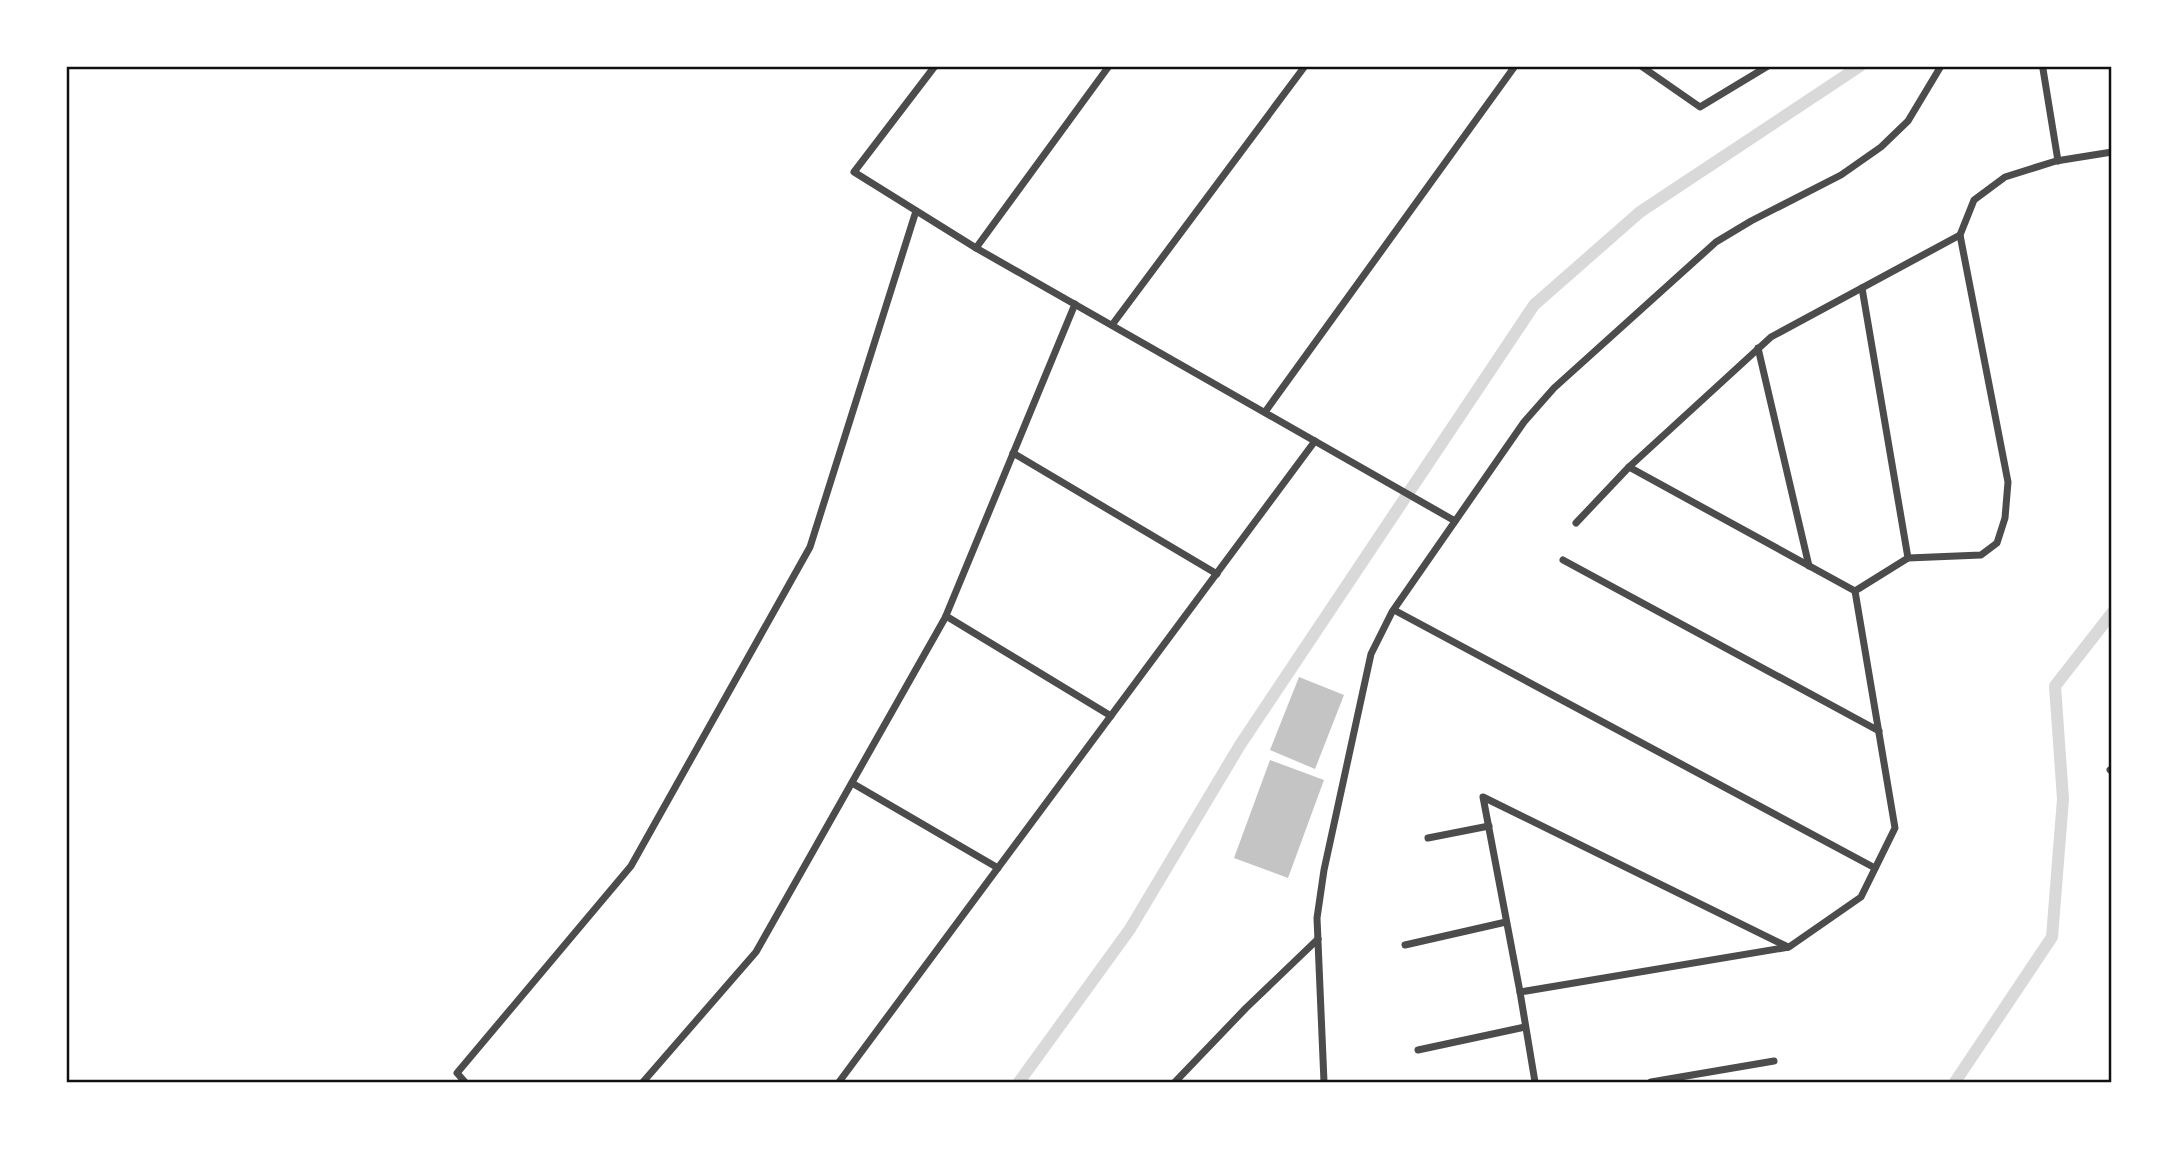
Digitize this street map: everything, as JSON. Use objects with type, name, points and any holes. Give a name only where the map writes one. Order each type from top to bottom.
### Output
[{"type":"street","points":[[935,66],[854,173],[976,248],[1455,521]]},
{"type":"street","points":[[976,248],[1109,66]]},
{"type":"street","points":[[1112,326],[1305,66]]},
{"type":"street","points":[[1265,412],[1515,66]]},
{"type":"street","points":[[1641,66],[1700,107],[1769,66]]},
{"type":"street","points":[[1324,1083],[1317,918],[1324,870],[1371,654],[1394,610],[1524,422],[1554,388],[1716,242],[1751,220],[1841,175],[1881,147],[1908,121],[1941,66]]},
{"type":"street","points":[[2043,69],[2058,161]]},
{"type":"street","points":[[1854,591],[1909,558],[1981,555],[1997,543],[2005,518],[2008,482],[1960,236],[1974,200],[2005,177],[2058,161],[2112,152]]},
{"type":"street","points":[[465,1083],[457,1073],[631,866],[810,547],[916,211]]},
{"type":"street","points":[[1576,523],[1629,467],[1771,337],[1960,236]]},
{"type":"street","points":[[1862,288],[1909,558]]},
{"type":"street","points":[[643,1083],[756,953],[946,616],[1075,304]]},
{"type":"street","points":[[1758,348],[1809,566]]},
{"type":"street","points":[[839,1083],[1315,441]]},
{"type":"street","points":[[1013,453],[1217,574]]},
{"type":"street","points":[[1629,467],[1854,591]]},
{"type":"street","points":[[1563,560],[1879,731]]},
{"type":"street","points":[[1520,992],[1789,947],[1861,897],[1895,828],[1854,591]]},
{"type":"street","points":[[1394,610],[1875,869]]},
{"type":"street","points":[[946,616],[1111,716]]},
{"type":"street","points":[[852,783],[998,868]]},
{"type":"street","points":[[1535,1083],[1483,797],[1789,947]]},
{"type":"street","points":[[1428,838],[1489,826]]},
{"type":"street","points":[[1405,945],[1506,922]]},
{"type":"street","points":[[1175,1083],[1246,1008],[1318,939]]},
{"type":"street","points":[[1418,1050],[1525,1027]]},
{"type":"street","points":[[1651,1083],[1774,1061]]},
{"type":"building","points":[[1299,677],[1344,695],[1315,769],[1270,750]]},
{"type":"building","points":[[1270,760],[1324,780],[1288,878],[1234,858]]},
{"type":"waterway","points":[[1019,1082],[1130,929],[1240,745],[1534,305],[1640,212],[1860,66]]},
{"type":"waterway","points":[[1955,1082],[2052,937],[2063,799],[2055,686],[2112,613]]}]
